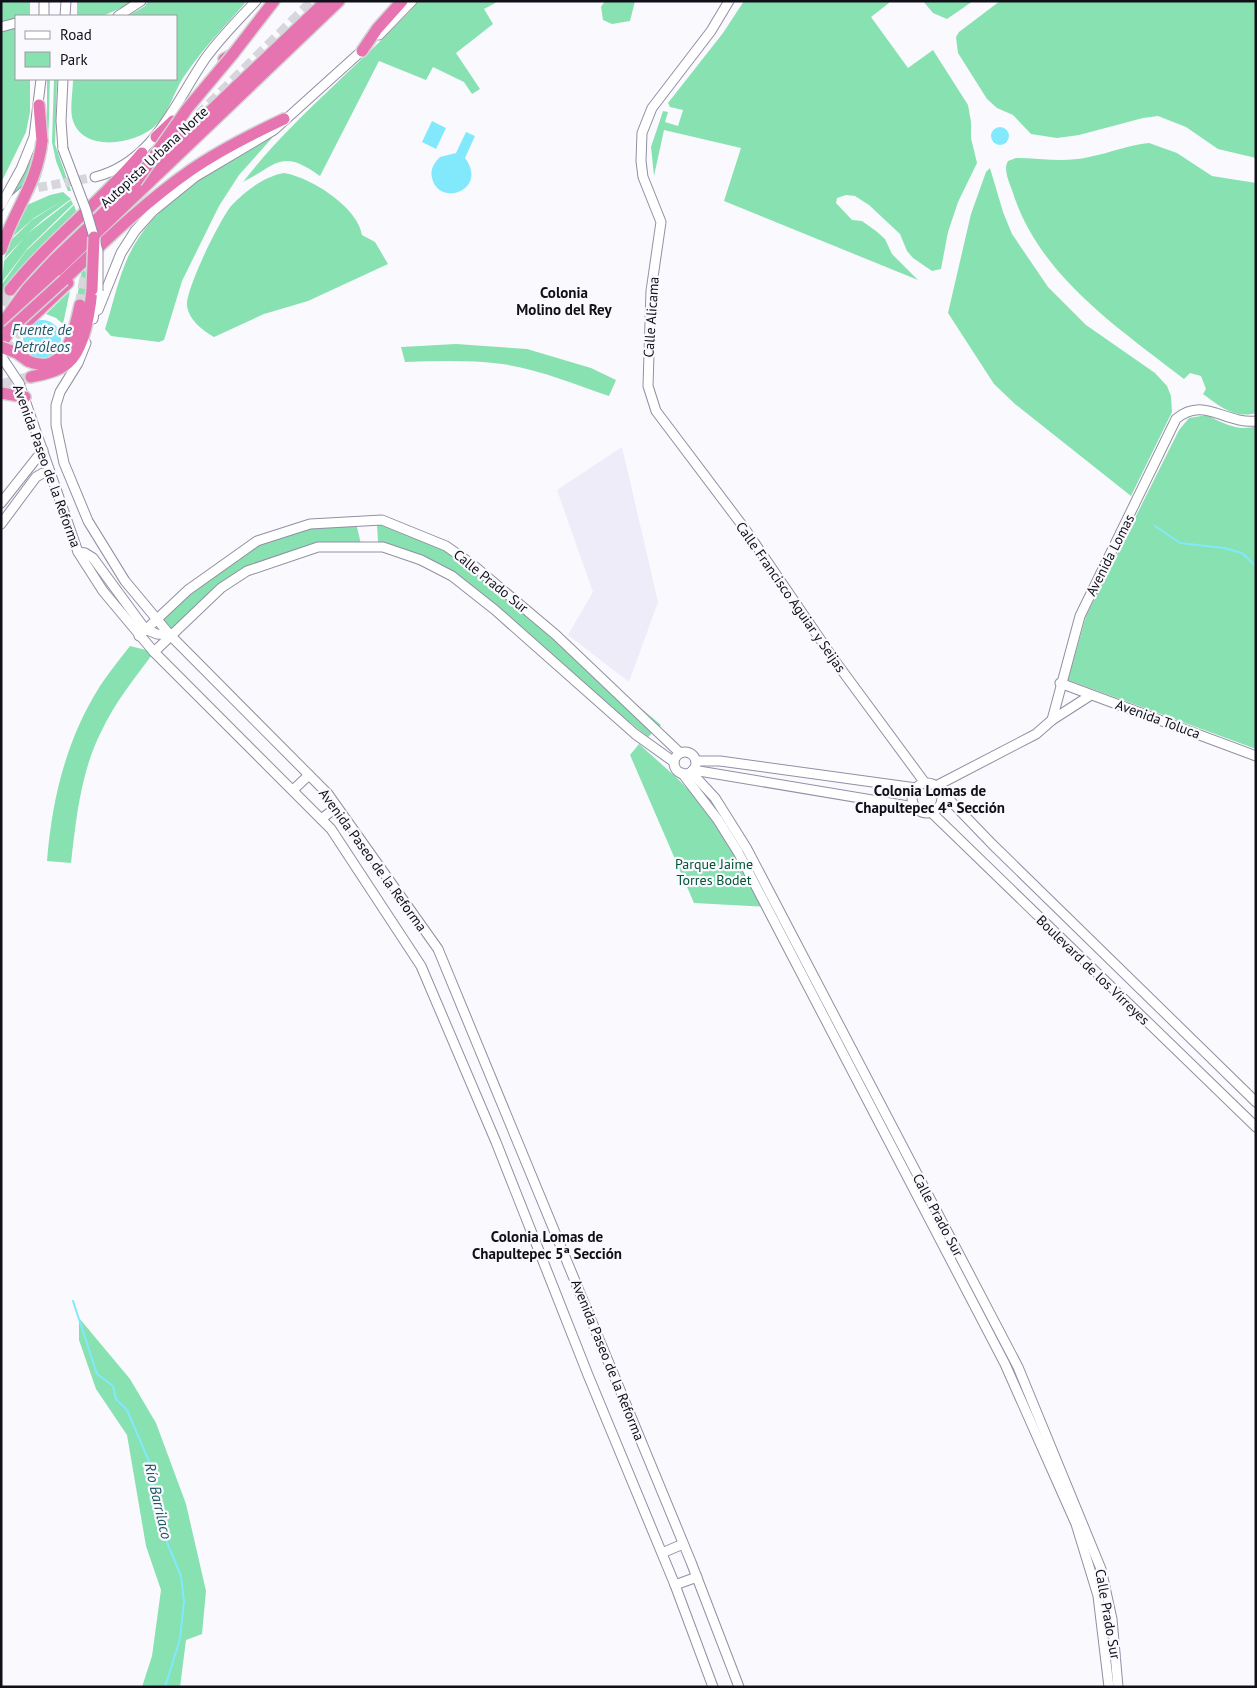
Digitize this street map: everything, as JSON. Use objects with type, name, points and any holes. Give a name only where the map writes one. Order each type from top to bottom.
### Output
[{"type":"highway","points":[[136,182],[159,147],[196,98],[274,1]]},
{"type":"highway","name":"Autopista Urbana Norte","points":[[1,346],[9,312],[38,276],[326,1]]},
{"type":"highway","name":"Autopista Urbana Norte","points":[[5,328],[79,248],[338,1]]},
{"type":"highway","points":[[362,51],[377,28],[402,1]]},
{"type":"highway","points":[[156,137],[166,130],[222,61],[233,54]]},
{"type":"highway","points":[[196,98],[205,81]]},
{"type":"highway","points":[[1,250],[8,231],[34,180],[39,105]]},
{"type":"highway","points":[[5,328],[64,280],[136,211],[200,164],[284,119]]},
{"type":"highway","points":[[10,290],[45,250],[119,180],[142,153]]},
{"type":"highway","points":[[28,321],[128,228],[153,200]]},
{"type":"highway","points":[[31,377],[49,373],[69,362],[84,331],[92,296],[94,237]]},
{"type":"highway","points":[[1,346],[37,365],[49,365],[59,359],[69,342],[80,305]]},
{"type":"highway","points":[[1,393],[25,397]]},
{"type":"street","points":[[44,1],[44,15]]},
{"type":"street","points":[[65,15],[66,1]]},
{"type":"street","points":[[120,15],[142,1]]},
{"type":"street","points":[[95,176],[113,170],[142,153],[156,137],[214,48],[256,1]]},
{"type":"street","points":[[94,317],[104,298],[121,253],[144,220],[189,181],[274,130],[284,119],[308,101],[362,51],[412,1]]},
{"type":"street","name":"Calle Alicama","points":[[656,411],[648,386],[648,347],[651,292],[661,222],[648,195],[641,161],[640,145],[646,119],[652,108],[711,31],[729,1]]},
{"type":"street","points":[[1,27],[15,23]]},
{"type":"street","points":[[39,105],[41,80]]},
{"type":"street","name":"Avenida Paseo de la Reforma","points":[[63,80],[61,121],[66,161],[86,210],[99,262],[98,291],[94,317],[82,355],[58,398],[56,424],[72,484],[97,539],[125,581],[170,635],[309,775],[338,807],[441,956],[697,1578],[739,1687]]},
{"type":"street","points":[[1,205],[37,143]]},
{"type":"street","points":[[1,223],[14,199],[25,190]]},
{"type":"street","name":"Avenida Paseo de la Reforma","points":[[1,356],[19,383],[25,397],[78,552],[85,553],[94,558],[154,652],[331,829],[421,966],[492,1133],[588,1375],[675,1585],[713,1687]]},
{"type":"street","name":"Avenida Lomas","points":[[1052,720],[1060,683],[1080,616],[1176,419],[1185,412],[1197,408],[1210,411],[1233,421],[1256,421]]},
{"type":"street","name":"Calle Francisco Aguiar y Seijas","points":[[656,411],[745,529],[921,785]]},
{"type":"street","points":[[1,503],[43,450]]},
{"type":"street","points":[[1,524],[36,477],[43,473],[50,474]]},
{"type":"street","name":"Calle Prado Sur","points":[[142,632],[188,590],[257,541],[310,524],[382,520],[446,546],[474,565],[556,635],[680,753],[690,753],[690,769],[738,852],[1045,1442],[1060,1477],[1107,1619],[1118,1687]]},
{"type":"street","name":"Calle Prado Sur","points":[[154,652],[221,588],[246,571],[318,547],[366,545],[398,551],[436,567],[474,593],[635,734],[674,762],[675,768],[690,769]]},
{"type":"street","points":[[142,632],[170,635]]},
{"type":"street","name":"Avenida Toluca","points":[[1060,683],[1256,756]]},
{"type":"street","points":[[690,769],[720,762],[938,788],[1036,734],[1052,720],[1091,695]]},
{"type":"street","points":[[674,762],[680,753]]},
{"type":"street","points":[[690,769],[914,806],[922,812],[932,813],[941,803],[938,788]]},
{"type":"street","points":[[293,790],[309,775]]},
{"type":"street","points":[[914,806],[912,797],[921,785]]},
{"type":"street","name":"Boulevard de los Virreyes","points":[[938,788],[992,844],[1256,1102]]},
{"type":"street","points":[[321,819],[338,807]]},
{"type":"street","name":"Boulevard de los Virreyes","points":[[932,813],[1256,1127]]},
{"type":"street","points":[[662,1553],[683,1544]]},
{"type":"street","points":[[675,1585],[697,1578]]},
{"type":"street","name":"Calle Prado Sur","points":[[1107,1619],[1109,1687]]},
{"type":"shaded area","points":[[622,447],[658,602],[629,682],[568,635],[593,592],[557,490]]},
{"type":"green space","points":[[1,1],[30,1],[30,15],[15,15],[15,80],[30,80],[30,112],[26,132],[1,183]]},
{"type":"green space","points":[[77,1],[137,1],[105,15],[77,15]]},
{"type":"green space","points":[[148,1],[247,1],[190,68],[164,115],[156,125],[147,132],[123,141],[97,141],[86,137],[77,129],[72,117],[73,80],[178,80],[178,15],[130,15],[145,6]]},
{"type":"green space","points":[[419,1],[499,1],[484,9],[493,24],[456,53],[480,89],[472,94],[464,82],[433,67],[426,80],[379,61],[320,176],[296,163],[287,161],[272,165],[243,182],[306,112],[375,47]]},
{"type":"green space","points":[[605,1],[635,1],[630,21],[612,24],[603,20],[601,7]]},
{"type":"green space","points":[[744,1],[888,1],[889,3],[871,17],[908,68],[933,50],[968,105],[971,138],[977,163],[958,202],[948,232],[941,269],[932,271],[913,258],[907,251],[900,234],[869,205],[855,196],[846,195],[837,198],[836,203],[852,220],[862,221],[885,239],[892,254],[918,280],[724,201],[741,148],[664,130],[654,176],[651,147],[663,111],[668,112],[665,122],[678,126],[683,110],[670,107],[668,103],[723,33]]},
{"type":"green space","points":[[923,1],[973,1],[947,19],[933,13]]},
{"type":"green space","points":[[1000,1],[1256,1],[1256,158],[1218,149],[1186,127],[1158,116],[1143,118],[1079,135],[1057,138],[1031,134],[1013,115],[997,108],[987,99],[958,53],[956,37],[959,32]]},
{"type":"green space","points":[[47,80],[50,80],[49,127],[45,161],[35,191],[26,203],[47,141]]},
{"type":"green space","points":[[54,80],[57,80],[55,144],[71,191],[68,191],[56,161],[52,142]]},
{"type":"green space","points":[[271,137],[239,175],[219,206],[182,281],[164,340],[159,342],[111,336],[105,329],[118,283],[124,265],[140,236],[172,201],[190,187]]},
{"type":"green space","points":[[1149,143],[1177,153],[1212,176],[1256,183],[1256,413],[1234,413],[1216,403],[1203,394],[1206,389],[1201,376],[1190,373],[1184,379],[1107,319],[1083,297],[1040,248],[1024,220],[1007,175],[1008,161],[1016,158],[1080,159]]},
{"type":"green space","points":[[35,153],[30,180],[10,197]]},
{"type":"green space","points":[[990,168],[1003,212],[1012,234],[1048,287],[1086,325],[1155,373],[1167,386],[1171,396],[1172,412],[1131,496],[1015,404],[994,384],[948,313],[971,214],[986,172]]},
{"type":"green space","points":[[284,173],[307,180],[342,204],[359,224],[362,235],[375,242],[388,264],[308,301],[264,314],[214,337],[197,324],[188,311],[188,298],[197,270],[212,238],[232,205],[256,185],[270,177]]},
{"type":"green space","points":[[63,192],[71,199],[27,234],[71,200],[73,204],[28,248],[2,282],[4,261],[24,238],[4,259],[10,241],[32,220],[65,199],[34,218],[9,240],[27,205],[50,195]]},
{"type":"green space","points":[[74,205],[77,214],[51,236],[34,254],[3,306],[2,284],[26,251]]},
{"type":"green space","points":[[85,253],[88,272],[84,305],[76,303]]},
{"type":"green space","points":[[70,291],[63,324],[56,318],[46,314]]},
{"type":"green space","points":[[456,344],[527,349],[591,368],[616,380],[609,396],[542,373],[515,366],[466,361],[405,362],[401,347]]},
{"type":"green space","points":[[1207,415],[1225,424],[1237,427],[1250,428],[1256,426],[1256,749],[1068,680],[1086,616],[1179,430],[1189,418]]},
{"type":"green space","points":[[356,523],[361,544],[314,548],[249,569],[170,635],[156,619],[259,543],[306,529]]},
{"type":"green space","points":[[377,524],[403,529],[456,553],[661,725],[648,737],[450,576],[382,550],[378,542]]},
{"type":"green space","points":[[130,646],[154,652],[126,690],[94,747],[80,796],[71,863],[47,861],[57,793],[78,727],[100,686]]},
{"type":"green space","name":"Parque Jaime Torres Bodet","points":[[639,744],[678,779],[718,820],[767,907],[694,903],[630,755]]},
{"type":"green space","points":[[79,1318],[130,1379],[156,1423],[186,1504],[206,1591],[202,1634],[186,1640],[180,1687],[142,1687],[152,1656],[161,1590],[146,1546],[127,1435],[96,1389],[79,1340]]},
{"type":"water","points":[[432,121],[446,128],[436,149],[422,142]]},
{"type":"water","points":[[1000,127],[1006,130],[1009,136],[1006,142],[1000,145],[994,142],[991,136],[994,130]]},
{"type":"water","points":[[466,132],[475,136],[465,158],[471,169],[471,179],[467,186],[460,191],[452,193],[443,192],[436,187],[432,178],[433,166],[440,157],[456,153]]},
{"type":"water","name":"Fuente de Petróleos","points":[[42,320],[56,325],[61,339],[56,353],[42,358],[28,353],[23,339],[28,325]]},
{"type":"waterway","points":[[1155,526],[1180,543],[1224,548],[1242,553],[1256,566]]},
{"type":"waterway","name":"Río Barrilaco","points":[[73,1301],[97,1374],[113,1386],[116,1399],[127,1410],[148,1459],[163,1533],[181,1576],[184,1601],[180,1639],[165,1687]]},
{"type":"tunnel","points":[[198,116],[313,1]]},
{"type":"tunnel","points":[[25,190],[95,177]]},
{"type":"tunnel","points":[[80,305],[85,278],[95,259]]},
{"type":"tunnel","points":[[1,304],[10,290]]},
{"type":"tunnel","points":[[4,349],[28,321]]},
{"type":"tunnel","points":[[1,385],[31,377]]},
{"type":"district","name":"Colonia Molino del Rey","points":[[564,302]]},
{"type":"district","name":"Colonia Lomas de Chapultepec 4ª Sección","points":[[930,800]]},
{"type":"district","name":"Colonia Lomas de Chapultepec 5ª Sección","points":[[547,1246]]}]
